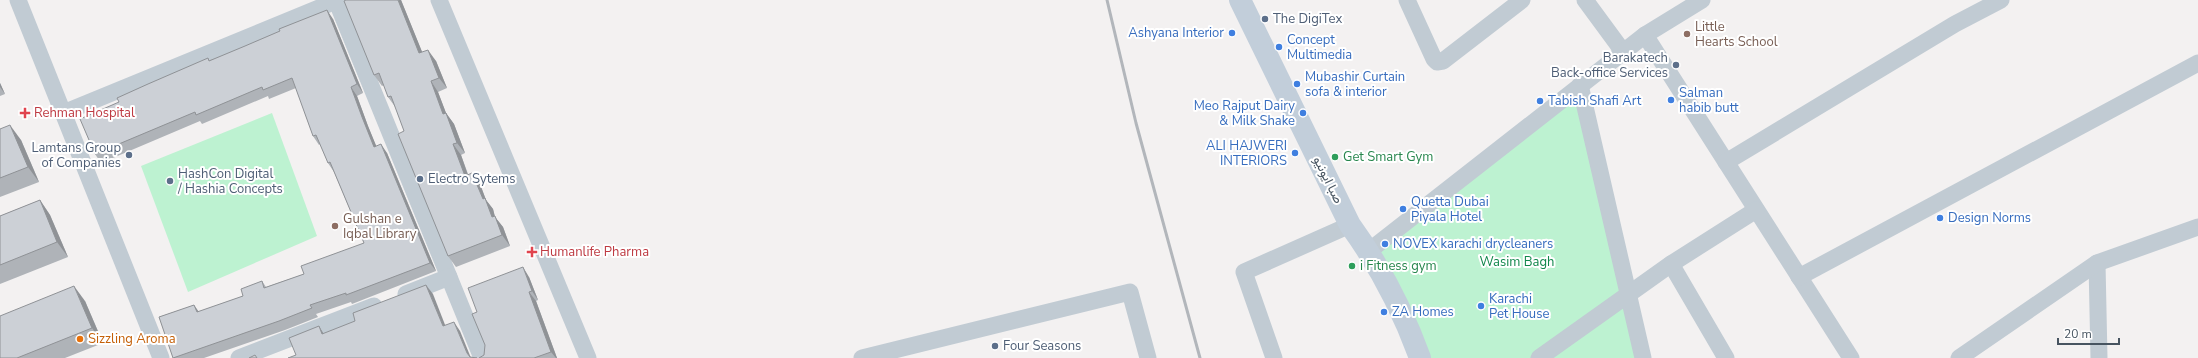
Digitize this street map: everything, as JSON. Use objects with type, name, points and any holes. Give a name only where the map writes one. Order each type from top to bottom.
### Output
[{"type":"main road","name":"صبا ایونیو","points":[[1240,0],[1350,225],[1369,251],[1412,334],[1420,358]]},
{"type":"street","points":[[18,0],[161,358]]},
{"type":"street","points":[[63,113],[336,0],[482,358]]},
{"type":"street","points":[[439,0],[588,358]]},
{"type":"street","points":[[1407,0],[1434,59],[1437,62],[1443,61],[1522,0]]},
{"type":"street","points":[[1585,0],[1624,53]]},
{"type":"street","points":[[1369,251],[1580,85],[1624,53],[1645,35],[1702,0]]},
{"type":"street","points":[[1726,162],[1955,24],[2001,0]]},
{"type":"street","points":[[1645,35],[1850,358]]},
{"type":"street","points":[[1799,277],[2198,63]]},
{"type":"street","points":[[1580,85],[1643,358]]},
{"type":"street","points":[[1539,358],[1671,264],[1756,210]]},
{"type":"street","points":[[1274,358],[1244,272],[1350,225]]},
{"type":"street","points":[[1959,358],[2097,263],[2198,227]]},
{"type":"street","points":[[2097,263],[2099,358]]},
{"type":"street","points":[[1671,264],[1726,358]]},
{"type":"street","points":[[239,358],[449,277]]},
{"type":"street","points":[[862,358],[1130,292],[1148,358]]},
{"type":"green space","name":"Wasim Bagh","points":[[1580,85],[1641,358],[1416,358],[1373,258]]},
{"type":"green space","points":[[272,113],[317,236],[188,292],[141,166]]},
{"type":"building","points":[[398,0],[419,53],[428,50],[439,78],[431,81],[443,114],[446,113],[457,143],[453,144],[465,176],[472,173],[483,199],[485,198],[492,217],[495,216],[502,235],[448,256],[398,134],[404,131],[391,96],[388,97],[379,73],[374,75],[344,1]]},
{"type":"building","points":[[327,10],[357,84],[351,87],[374,147],[381,144],[430,263],[346,295],[346,293],[310,305],[312,308],[279,321],[173,358],[159,317],[194,305],[197,312],[243,296],[241,289],[262,281],[264,288],[304,274],[301,266],[364,243],[330,162],[328,163],[316,135],[313,136],[292,78],[263,90],[262,87],[196,115],[195,112],[95,154],[80,119],[119,102],[117,98],[148,84],[208,58],[209,61],[280,31],[279,29]]},
{"type":"building","points":[[10,125],[28,167],[0,178],[0,129]]},
{"type":"building","points":[[40,200],[57,242],[0,265],[0,216]]},
{"type":"building","points":[[523,267],[532,291],[529,292],[551,352],[534,358],[479,358],[484,355],[485,345],[472,314],[477,312],[468,288]]},
{"type":"building","points":[[426,285],[443,326],[454,322],[467,353],[470,357],[477,358],[288,358],[296,355],[289,338],[319,326],[322,334],[355,321],[353,313]]},
{"type":"building","points":[[74,286],[92,328],[17,358],[0,358],[0,316]]},
{"type":"building","points":[[255,355],[257,358],[249,358]]},
{"type":"railway","points":[[1107,0],[1136,123],[1200,358]]},
{"type":"place","name":"The DigiTex","points":[[1265,19]]},
{"type":"place","name":"Ashyana Interior","points":[[1232,33]]},
{"type":"place","name":"Little Hearts School","points":[[1687,34]]},
{"type":"place","name":"Concept Multimedia","points":[[1279,47]]},
{"type":"place","name":"Barakatech Back-office Services","points":[[1676,65]]},
{"type":"place","name":"Mubashir Curtain sofa & interior","points":[[1297,84]]},
{"type":"place","name":"Salman habib butt","points":[[1671,100]]},
{"type":"place","name":"Tabish Shafi Art","points":[[1540,101]]},
{"type":"place","name":"Rehman Hospital","points":[[25,113]]},
{"type":"place","name":"Meo Rajput Dairy & Milk Shake","points":[[1303,113]]},
{"type":"place","name":"ALI HAJWERI INTERIORS","points":[[1295,153]]},
{"type":"place","name":"Lamtans Group of Companies","points":[[129,155]]},
{"type":"place","name":"Get Smart Gym","points":[[1335,157]]},
{"type":"place","name":"Electro Sytems","points":[[420,179]]},
{"type":"place","name":"HashCon Digital / Hashia Concepts","points":[[170,181]]},
{"type":"place","name":"Quetta Dubai Piyala Hotel","points":[[1403,209]]},
{"type":"place","name":"Design Norms","points":[[1940,218]]},
{"type":"place","name":"Gulshan e Iqbal Library","points":[[335,226]]},
{"type":"place","name":"NOVEX karachi drycleaners","points":[[1385,244]]},
{"type":"place","name":"Humanlife Pharma","points":[[532,252]]},
{"type":"place","name":"i Fitness gym","points":[[1352,266]]},
{"type":"place","name":"Karachi Pet House","points":[[1481,306]]},
{"type":"place","name":"ZA Homes","points":[[1384,312]]},
{"type":"place","name":"Sizzling Aroma","points":[[80,339]]},
{"type":"place","name":"Four Seasons","points":[[995,346]]}]
